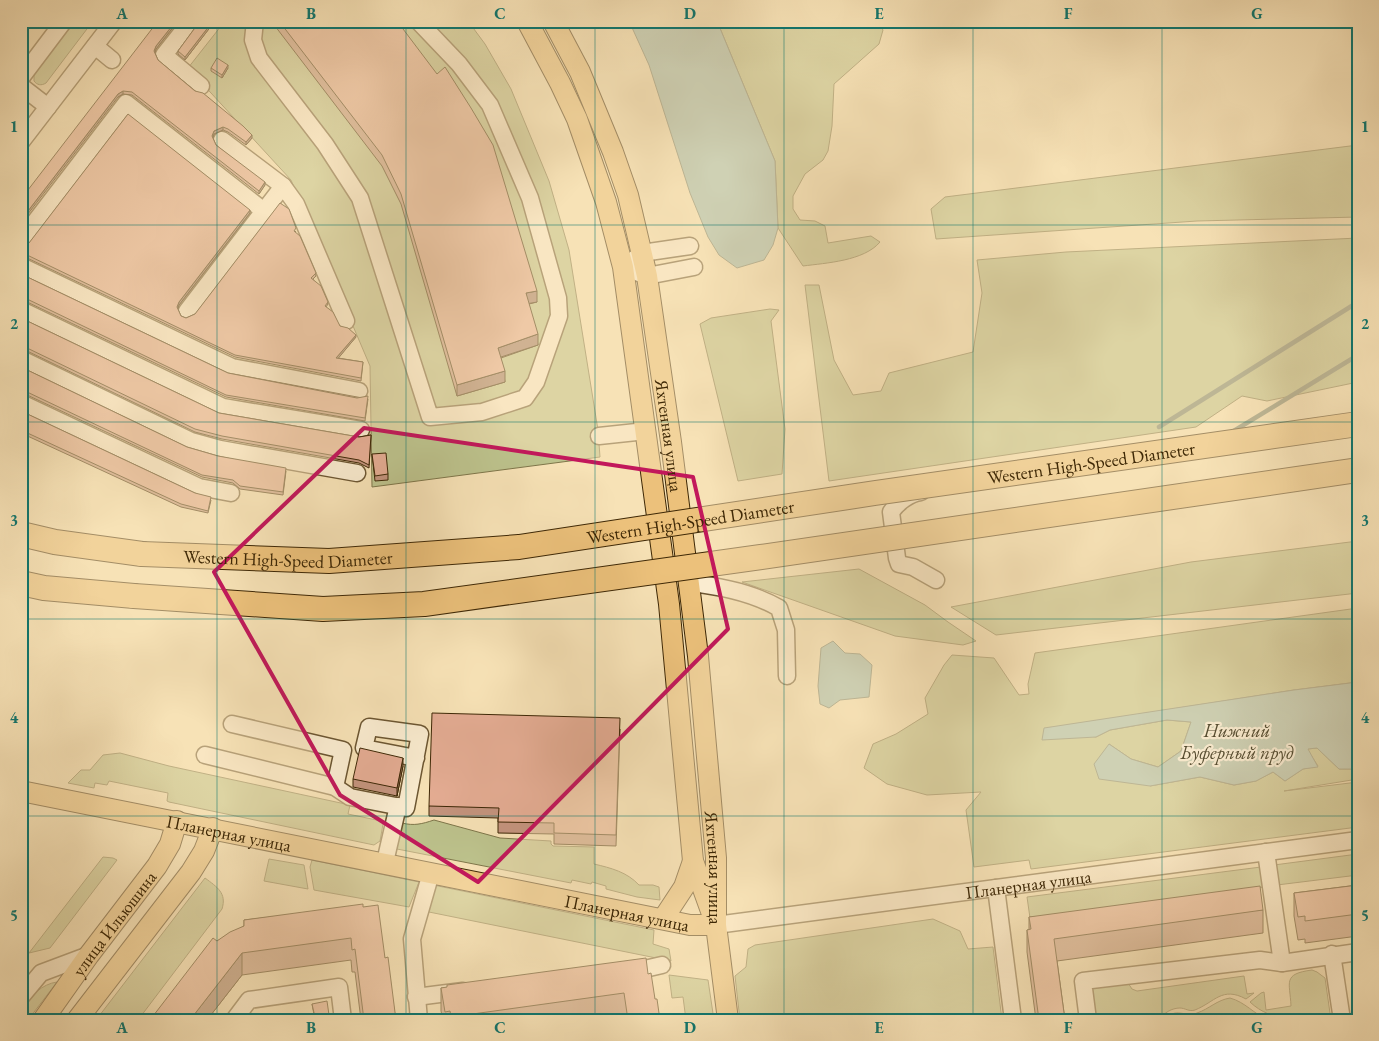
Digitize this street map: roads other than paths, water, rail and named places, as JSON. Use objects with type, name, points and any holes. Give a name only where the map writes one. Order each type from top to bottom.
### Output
[{"type":"highway","name":"Western High-Speed Diameter","points":[[21,534],[55,542],[142,554],[329,562],[519,547],[875,493],[1358,424]]},
{"type":"highway","points":[[21,583],[44,588],[134,596],[322,609],[424,604],[1358,470]]},
{"type":"main road","name":"Яхтенная улица","points":[[527,21],[577,119],[606,202],[623,267],[669,604],[693,861],[716,925]]},
{"type":"main road","name":"Яхтенная улица","points":[[553,21],[580,72],[613,152],[628,195],[647,276],[690,583],[698,656],[716,858],[716,925]]},
{"type":"main road","name":"Планерная улица","points":[[21,790],[663,919],[690,924],[716,925]]},
{"type":"main road","name":"улица Ильюшина","points":[[43,1020],[89,955],[157,866],[170,844],[177,821]]},
{"type":"main road","name":"улица Ильюшина","points":[[77,1020],[191,872],[204,851],[212,828]]},
{"type":"main road","points":[[663,919],[684,887],[693,861]]},
{"type":"main road","points":[[716,925],[728,1020]]},
{"type":"street","points":[[21,78],[64,21]]},
{"type":"street","points":[[21,142],[114,21]]},
{"type":"street","points":[[191,21],[164,56],[201,86]]},
{"type":"street","points":[[255,21],[253,40],[259,58],[325,144],[360,198],[430,417],[482,412],[525,398],[536,382],[559,316],[558,298],[530,198],[490,105],[459,64],[418,21]]},
{"type":"street","points":[[95,46],[112,60]]},
{"type":"street","points":[[21,86],[48,107]]},
{"type":"street","points":[[21,240],[126,103],[264,211]]},
{"type":"street","points":[[222,140],[283,186],[296,204],[346,321]]},
{"type":"street","points":[[187,311],[283,186]]},
{"type":"street","points":[[623,267],[642,253],[690,246]]},
{"type":"street","points":[[21,266],[232,367],[359,390]]},
{"type":"street","points":[[623,267],[647,276],[694,267]]},
{"type":"street","points":[[21,310],[223,407],[361,430]]},
{"type":"street","points":[[21,359],[192,441],[220,449],[357,473]]},
{"type":"street","points":[[21,403],[199,487],[231,493]]},
{"type":"street","points":[[598,436],[646,431]]},
{"type":"street","points":[[936,580],[913,567],[900,564],[897,558],[891,512],[914,492],[1118,463]]},
{"type":"street","points":[[690,583],[706,584],[750,596],[779,608],[786,630],[787,676]]},
{"type":"street","points":[[232,724],[343,750],[335,787]]},
{"type":"street","points":[[205,755],[335,787],[350,797],[406,808],[416,758]]},
{"type":"street","points":[[385,862],[398,806]]},
{"type":"street","name":"Планерная улица","points":[[716,925],[1358,840]]},
{"type":"street","points":[[1266,852],[1282,964]]},
{"type":"street","points":[[419,1020],[412,940],[431,872]]},
{"type":"street","points":[[996,888],[1013,1020]]},
{"type":"street","points":[[1088,1020],[1083,980],[1260,960],[1282,964],[1332,954],[1358,952]]},
{"type":"street","points":[[1332,954],[1342,1020]]},
{"type":"street","points":[[21,998],[41,973],[89,955]]},
{"type":"street","points":[[615,974],[635,972],[662,965]]},
{"type":"street","points":[[234,1020],[249,1000],[339,987],[343,1020]]},
{"type":"street","points":[[416,998],[479,989]]},
{"type":"water","points":[[629,21],[717,21],[775,161],[778,228],[773,245],[764,260],[737,268],[719,255],[708,237],[690,193],[649,65]]},
{"type":"water","points":[[833,641],[845,653],[860,654],[872,665],[869,697],[840,700],[829,708],[820,704],[818,686],[821,648]]},
{"type":"water","name":"Нижний Буферный пруд","points":[[1358,682],[1358,769],[1339,769],[1317,748],[1308,749],[1318,767],[1303,769],[1285,781],[1273,772],[1256,781],[1234,785],[1200,777],[1150,786],[1099,779],[1094,764],[1109,744],[1131,759],[1158,767],[1181,751],[1191,722],[1167,720],[1110,730],[1096,737],[1042,740],[1044,728]]},
{"type":"waterway","points":[[1159,427],[1358,302]]},
{"type":"waterway","points":[[1232,432],[1358,355]]}]
